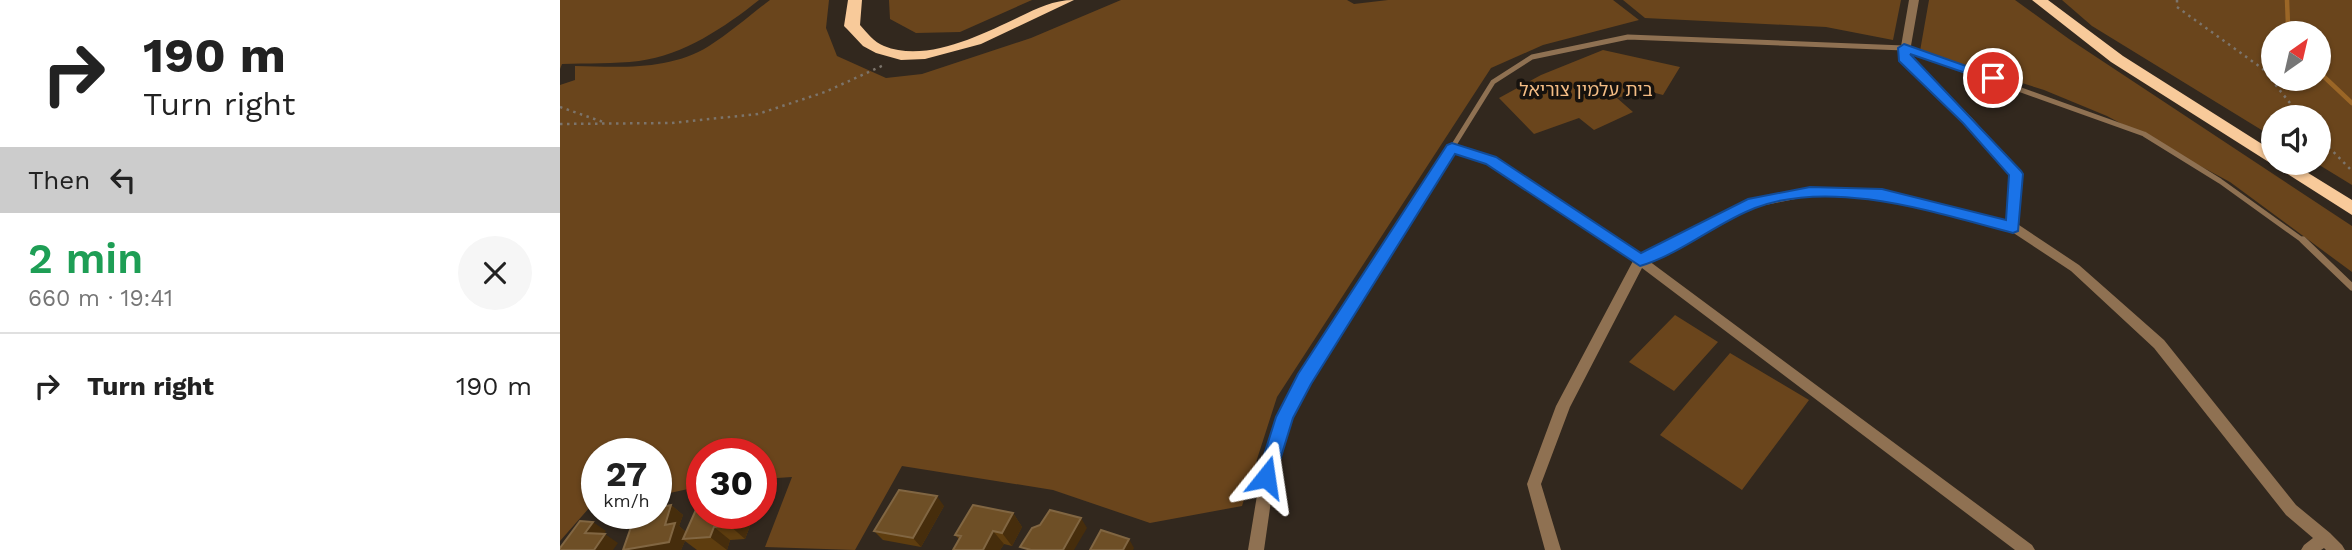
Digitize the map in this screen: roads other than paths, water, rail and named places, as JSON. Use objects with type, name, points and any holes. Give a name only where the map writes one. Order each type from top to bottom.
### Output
[{"type":"highway","points":[[855,0],[852,26],[867,42],[883,51],[906,55],[937,52],[981,38],[1067,0]]},
{"type":"highway","points":[[2039,0],[2117,59],[2261,151]]},
{"type":"highway","points":[[2299,175],[2352,209]]},
{"type":"street","points":[[1914,0],[1904,58],[1968,120],[2016,174],[2013,227]]},
{"type":"street","points":[[1256,550],[1270,459],[1284,417],[1325,344],[1452,148],[1491,161],[1640,260],[2026,550]]},
{"type":"street","points":[[1553,550],[1534,484],[1563,406],[1640,260],[1753,203],[1810,192],[1882,195],[2013,227],[2075,268],[2159,344],[2291,510],[2337,550]]},
{"type":"street","points":[[2309,550],[2325,538]]},
{"type":"lane","points":[[1452,148],[1493,82],[1532,57],[1628,37],[1904,48],[2144,134],[2220,181],[2315,249],[2352,287]]},
{"type":"waterway","points":[[2287,0],[2288,21]]},
{"type":"waterway","points":[[2331,83],[2352,103]]},
{"type":"park label","name":"בית עלמין צוריאל","points":[[1586,89]]}]
